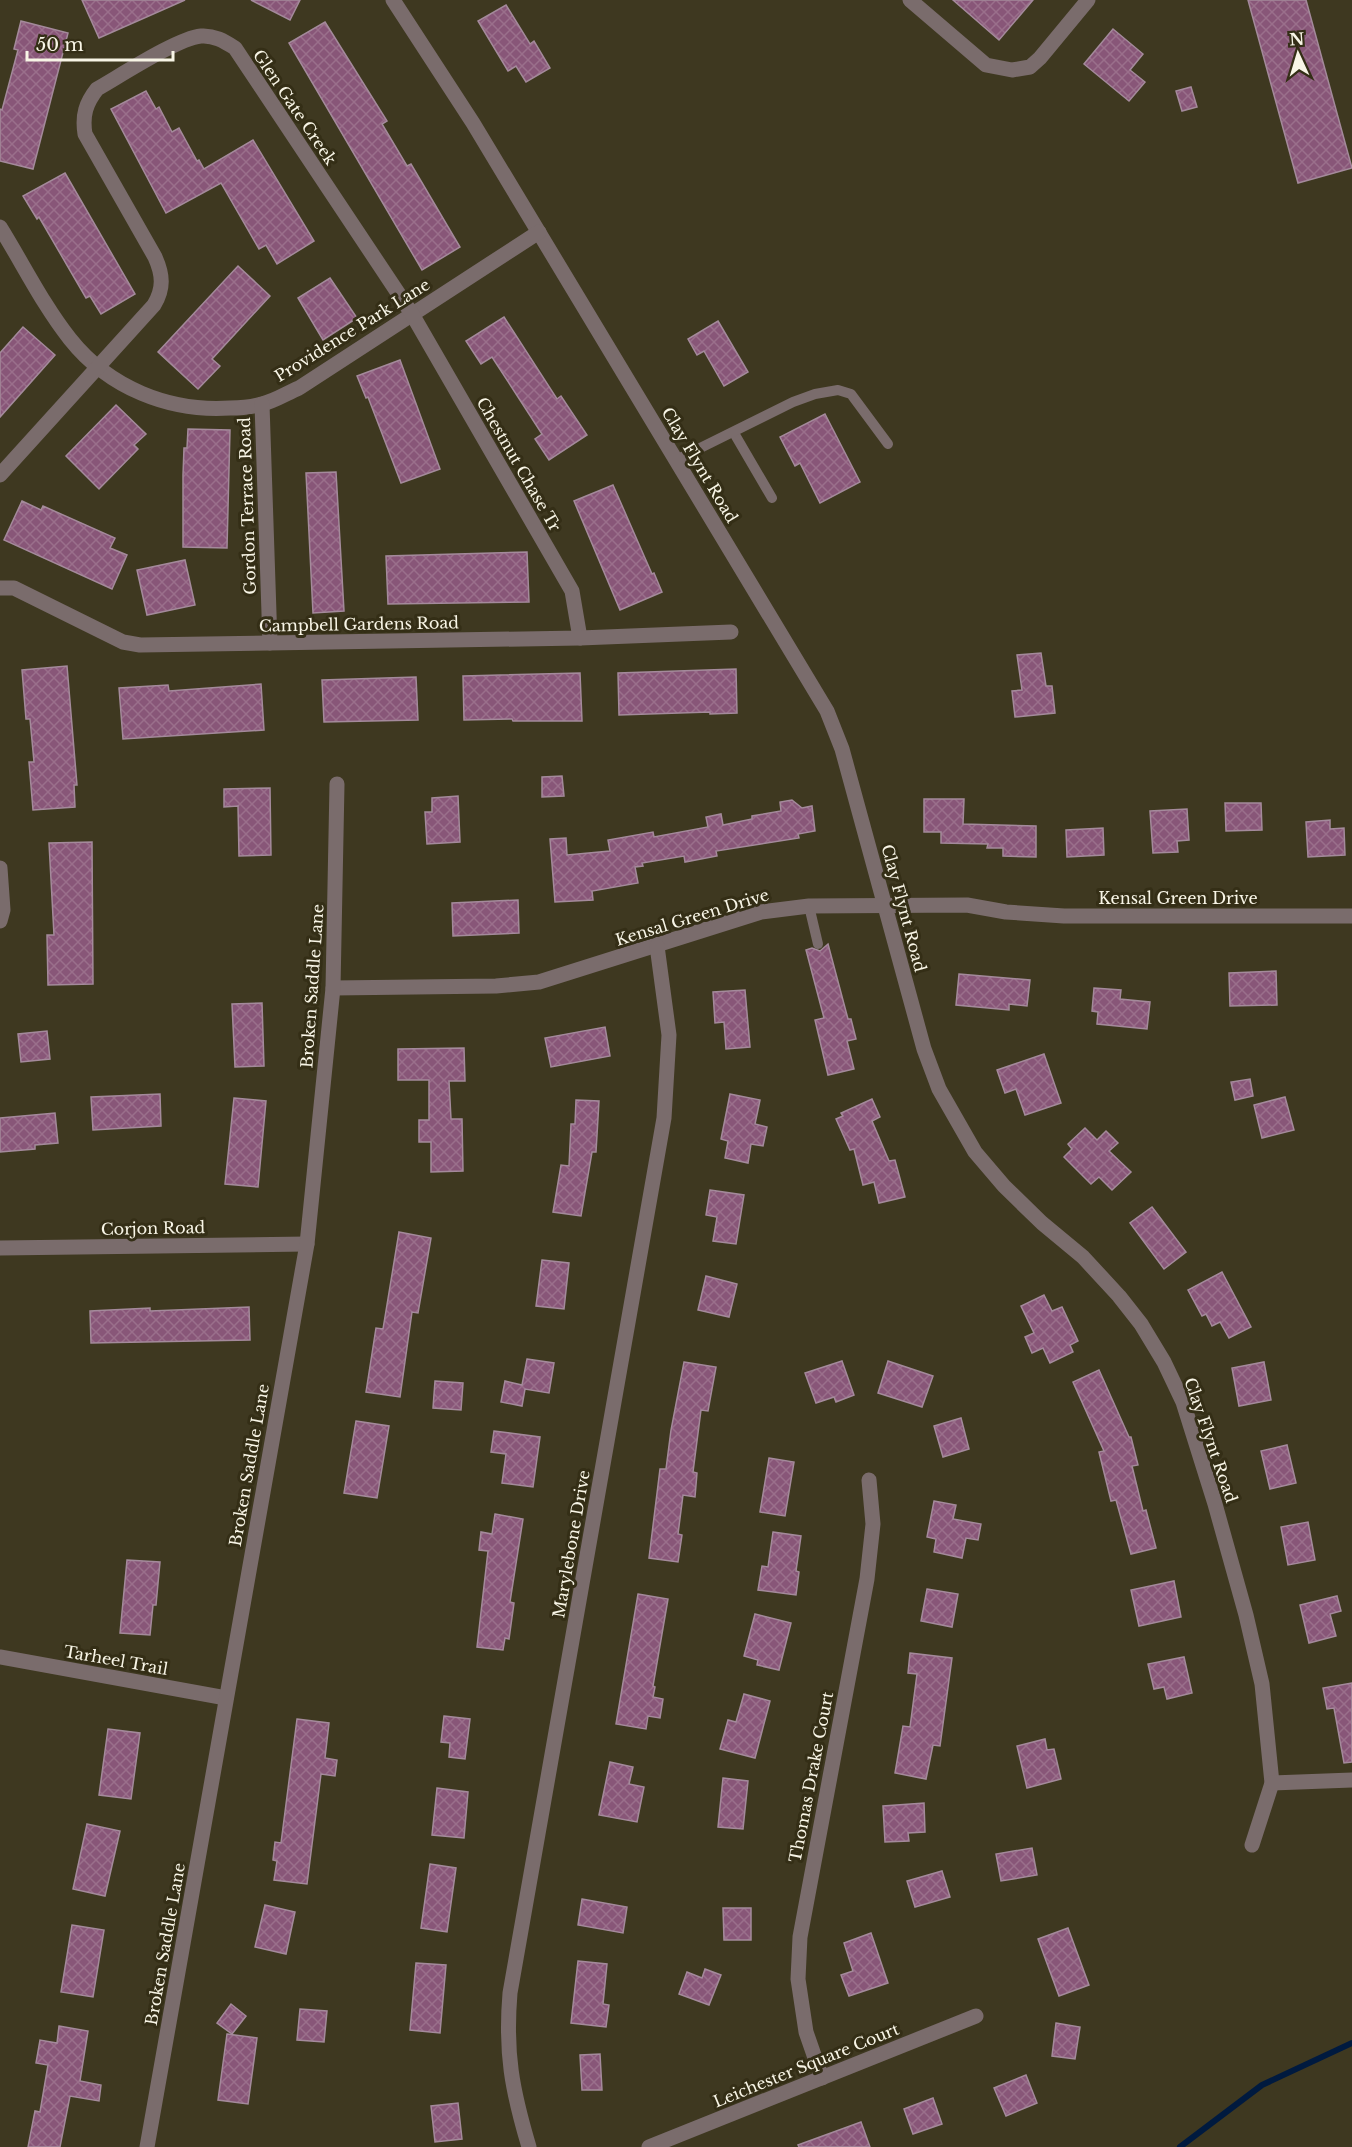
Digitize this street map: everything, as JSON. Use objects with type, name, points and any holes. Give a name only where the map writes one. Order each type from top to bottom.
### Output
[{"type":"street","name":"Clay Flynt Road","points":[[393,0],[473,123],[827,711],[842,749],[924,1049],[939,1089],[955,1119],[975,1152],[1004,1186],[1042,1223],[1083,1257],[1119,1296],[1153,1343],[1178,1392],[1215,1504],[1262,1684],[1272,1784],[1252,1845]]},
{"type":"street","points":[[910,0],[986,65],[1012,70],[1030,66],[1040,58],[1088,0]]},
{"type":"street","name":"Glen Gate Creek","points":[[0,475],[159,298],[161,272],[155,257],[89,142],[84,125],[86,107],[98,89],[193,38],[211,37],[235,48],[412,314]]},
{"type":"street","name":"Providence Park Lane","points":[[0,227],[70,340],[98,367],[128,388],[146,396],[178,406],[208,410],[262,404],[300,388],[539,232]]},
{"type":"street","name":"Chestnut Chase Tr","points":[[412,314],[572,591],[580,638]]},
{"type":"street","name":"Gordon Terrace Road","points":[[262,404],[270,643]]},
{"type":"street","name":"Campbell Gardens Road","points":[[0,588],[14,588],[123,642],[140,645],[580,638],[731,632]]},
{"type":"street","name":"Broken Saddle Lane","points":[[147,2147],[307,1244],[333,988],[338,784]]},
{"type":"street","points":[[0,868],[3,910],[0,921]]},
{"type":"street","name":"Kensal Green Drive","points":[[333,988],[496,986],[538,982],[761,912],[809,906],[967,906],[1006,912],[1064,916],[1352,916]]},
{"type":"street","name":"Marylebone Drive","points":[[530,2147],[516,2103],[508,2058],[510,1993],[664,1118],[669,1035],[657,946]]},
{"type":"street","name":"Corjon Road","points":[[0,1248],[307,1244]]},
{"type":"street","name":"Thomas Drake Court","points":[[822,2078],[806,2032],[798,1979],[800,1937],[867,1579],[873,1524],[869,1480]]},
{"type":"street","name":"Tarheel Trail","points":[[0,1657],[226,1698]]},
{"type":"street","points":[[1272,1784],[1352,1780]]},
{"type":"street","name":"Leichester Square Court","points":[[649,2147],[976,2016]]},
{"type":"lane","points":[[676,460],[794,402],[815,394],[838,390],[851,394],[888,444]]},
{"type":"lane","points":[[734,433],[772,498]]},
{"type":"lane","points":[[809,906],[818,944]]},
{"type":"building","points":[[82,0],[185,0],[99,38]]},
{"type":"building","points":[[251,0],[300,0],[290,20]]},
{"type":"building","points":[[953,0],[1033,0],[999,40]]},
{"type":"building","points":[[1248,0],[1306,0],[1352,168],[1298,183]]},
{"type":"building","points":[[506,5],[530,44],[534,41],[550,68],[526,82],[516,66],[508,71],[478,21]]},
{"type":"building","points":[[21,21],[68,33],[33,169],[0,161],[0,109],[2,110],[18,50],[14,49]]},
{"type":"building","points":[[325,22],[387,121],[382,124],[407,166],[411,164],[460,247],[422,270],[289,43]]},
{"type":"building","points":[[1113,29],[1143,54],[1130,70],[1145,82],[1129,101],[1084,64]]},
{"type":"building","points":[[1191,87],[1197,107],[1182,111],[1176,91]]},
{"type":"building","points":[[146,91],[156,109],[159,107],[172,132],[179,128],[197,161],[199,160],[204,169],[253,140],[314,241],[277,264],[266,245],[259,249],[221,183],[166,213],[111,109]]},
{"type":"building","points":[[65,173],[135,294],[101,314],[90,296],[86,298],[39,217],[37,219],[23,196]]},
{"type":"building","points":[[238,266],[270,296],[212,359],[220,366],[198,389],[158,352]]},
{"type":"building","points":[[330,278],[357,318],[323,340],[298,298]]},
{"type":"building","points":[[504,317],[557,399],[561,396],[587,435],[549,460],[535,439],[542,434],[492,357],[481,364],[466,341]]},
{"type":"building","points":[[718,321],[748,372],[724,386],[704,351],[697,355],[688,339]]},
{"type":"building","points":[[23,327],[55,355],[0,417],[0,353]]},
{"type":"building","points":[[400,360],[440,469],[401,483],[368,397],[366,398],[357,376]]},
{"type":"building","points":[[116,405],[146,434],[134,445],[138,449],[99,489],[66,456]]},
{"type":"building","points":[[825,414],[860,482],[820,503],[800,463],[795,466],[780,437]]},
{"type":"building","points":[[188,429],[230,430],[227,548],[183,547],[184,448],[187,448]]},
{"type":"building","points":[[336,472],[344,611],[313,613],[306,473]]},
{"type":"building","points":[[613,485],[662,592],[620,610],[574,501]]},
{"type":"building","points":[[22,501],[41,510],[43,506],[115,538],[110,548],[127,555],[112,589],[4,540]]},
{"type":"building","points":[[527,552],[529,602],[388,604],[386,556]]},
{"type":"building","points":[[185,560],[195,605],[147,615],[137,570]]},
{"type":"building","points":[[1041,653],[1046,686],[1052,686],[1055,713],[1015,717],[1012,691],[1022,690],[1017,655]]},
{"type":"building","points":[[67,666],[77,785],[74,785],[75,807],[33,810],[29,762],[34,762],[30,719],[26,719],[22,670]]},
{"type":"building","points":[[736,669],[737,713],[619,715],[618,673]]},
{"type":"building","points":[[580,673],[582,721],[464,720],[463,676]]},
{"type":"building","points":[[416,677],[418,720],[324,722],[322,680]]},
{"type":"building","points":[[261,684],[264,730],[123,739],[119,688],[168,685],[169,691]]},
{"type":"building","points":[[562,776],[564,796],[542,797],[542,777]]},
{"type":"building","points":[[270,788],[271,855],[239,856],[238,806],[224,807],[224,789]]},
{"type":"building","points":[[458,796],[460,842],[427,844],[425,812],[432,812],[432,798]]},
{"type":"building","points":[[924,799],[964,799],[963,824],[1036,826],[1036,857],[1003,856],[1003,848],[987,848],[988,844],[941,843],[941,832],[924,832]]},
{"type":"building","points":[[792,800],[802,808],[812,806],[815,831],[798,834],[799,838],[716,851],[717,856],[685,862],[684,856],[642,863],[643,866],[635,867],[638,883],[592,891],[593,900],[555,902],[550,839],[566,838],[567,855],[610,851],[608,840],[653,832],[654,837],[708,827],[706,817],[721,814],[723,825],[752,819],[752,816],[781,811],[780,802]]},
{"type":"building","points":[[1225,803],[1261,803],[1262,830],[1226,831]]},
{"type":"building","points":[[1187,809],[1189,840],[1177,841],[1178,852],[1153,853],[1150,811]]},
{"type":"building","points":[[1330,820],[1330,829],[1344,828],[1345,855],[1308,857],[1306,822]]},
{"type":"building","points":[[1103,828],[1104,855],[1067,857],[1066,830]]},
{"type":"building","points":[[92,842],[93,984],[48,985],[47,935],[54,935],[49,843]]},
{"type":"building","points":[[518,900],[519,933],[453,936],[452,903]]},
{"type":"building","points":[[828,944],[848,1019],[851,1019],[856,1039],[847,1041],[854,1069],[828,1075],[815,1020],[824,1018],[806,950],[812,948],[820,951]]},
{"type":"building","points":[[1276,971],[1277,1005],[1230,1006],[1229,973]]},
{"type":"building","points":[[959,974],[1030,980],[1027,1006],[1009,1004],[1009,1010],[956,1005]]},
{"type":"building","points":[[1094,988],[1121,990],[1120,999],[1150,1002],[1147,1029],[1097,1024],[1098,1012],[1092,1011]]},
{"type":"building","points":[[745,990],[750,1047],[726,1049],[724,1022],[715,1023],[713,992]]},
{"type":"building","points":[[262,1003],[264,1066],[235,1067],[232,1004]]},
{"type":"building","points":[[605,1027],[610,1056],[551,1067],[545,1038]]},
{"type":"building","points":[[47,1031],[50,1059],[21,1062],[18,1034]]},
{"type":"building","points":[[464,1048],[465,1081],[449,1081],[451,1119],[462,1119],[463,1171],[431,1172],[431,1142],[419,1142],[419,1120],[429,1120],[429,1080],[398,1080],[398,1049]]},
{"type":"building","points":[[1044,1054],[1061,1103],[1025,1115],[1016,1089],[1005,1093],[997,1070]]},
{"type":"building","points":[[1250,1079],[1253,1096],[1235,1100],[1231,1082]]},
{"type":"building","points":[[160,1094],[161,1126],[93,1130],[91,1097]]},
{"type":"building","points":[[730,1094],[760,1100],[755,1124],[767,1127],[763,1146],[751,1144],[748,1163],[725,1158],[728,1141],[721,1139]]},
{"type":"building","points":[[1285,1097],[1294,1130],[1262,1138],[1254,1105]]},
{"type":"building","points":[[234,1098],[266,1101],[258,1187],[225,1184]]},
{"type":"building","points":[[872,1099],[880,1117],[872,1121],[889,1161],[895,1160],[905,1197],[879,1203],[874,1182],[863,1185],[854,1149],[850,1150],[836,1119],[843,1116],[841,1113]]},
{"type":"building","points":[[576,1100],[599,1101],[596,1152],[592,1152],[581,1216],[553,1212],[561,1165],[569,1166],[571,1124],[575,1124]]},
{"type":"building","points":[[55,1113],[58,1143],[35,1145],[35,1149],[0,1152],[0,1118]]},
{"type":"building","points":[[1085,1128],[1097,1140],[1106,1131],[1118,1143],[1109,1151],[1131,1172],[1112,1190],[1099,1177],[1091,1184],[1064,1157],[1072,1149],[1068,1144]]},
{"type":"building","points":[[710,1190],[744,1195],[736,1244],[713,1241],[717,1217],[706,1215]]},
{"type":"building","points":[[1152,1207],[1186,1252],[1164,1269],[1130,1223]]},
{"type":"building","points":[[399,1232],[431,1238],[418,1313],[412,1312],[400,1397],[366,1392],[376,1328],[383,1329]]},
{"type":"building","points":[[542,1260],[569,1263],[564,1309],[536,1306]]},
{"type":"building","points":[[1222,1272],[1251,1327],[1229,1338],[1220,1322],[1212,1326],[1206,1314],[1202,1316],[1188,1290]]},
{"type":"building","points":[[706,1276],[737,1284],[729,1317],[698,1310]]},
{"type":"building","points":[[1044,1295],[1052,1311],[1062,1307],[1078,1341],[1070,1345],[1073,1352],[1050,1363],[1043,1348],[1032,1353],[1025,1337],[1034,1333],[1021,1306]]},
{"type":"building","points":[[249,1307],[250,1340],[91,1343],[90,1311]]},
{"type":"building","points":[[527,1359],[554,1363],[549,1393],[525,1389],[522,1406],[501,1402],[505,1381],[522,1385]]},
{"type":"building","points":[[842,1361],[854,1395],[836,1402],[834,1397],[816,1403],[805,1373]]},
{"type":"building","points":[[888,1361],[933,1376],[922,1407],[878,1393]]},
{"type":"building","points":[[684,1362],[716,1367],[708,1411],[701,1410],[693,1472],[697,1473],[695,1497],[683,1495],[678,1534],[682,1535],[678,1562],[649,1558],[660,1469],[666,1469]]},
{"type":"building","points":[[1264,1362],[1271,1400],[1239,1406],[1232,1368]]},
{"type":"building","points":[[1099,1370],[1129,1437],[1131,1437],[1138,1465],[1132,1466],[1143,1511],[1146,1510],[1156,1548],[1131,1554],[1116,1500],[1111,1501],[1099,1452],[1104,1451],[1073,1382]]},
{"type":"building","points":[[435,1381],[463,1383],[461,1410],[433,1408]]},
{"type":"building","points":[[961,1418],[969,1449],[943,1457],[934,1426]]},
{"type":"building","points":[[356,1421],[389,1426],[377,1498],[344,1493]]},
{"type":"building","points":[[494,1431],[540,1437],[533,1487],[502,1483],[506,1454],[491,1452]]},
{"type":"building","points":[[1287,1445],[1296,1483],[1270,1489],[1261,1451]]},
{"type":"building","points":[[769,1458],[794,1462],[785,1516],[760,1512]]},
{"type":"building","points":[[934,1501],[956,1505],[953,1519],[981,1524],[978,1540],[966,1538],[962,1558],[934,1552],[936,1539],[927,1537]]},
{"type":"building","points":[[495,1514],[523,1519],[510,1602],[514,1603],[509,1639],[505,1638],[503,1650],[477,1647],[488,1551],[479,1550],[481,1532],[492,1534]]},
{"type":"building","points":[[1308,1522],[1315,1560],[1288,1565],[1281,1527]]},
{"type":"building","points":[[773,1532],[801,1536],[796,1571],[799,1572],[796,1595],[758,1590],[762,1566],[768,1567]]},
{"type":"building","points":[[127,1560],[160,1562],[156,1605],[153,1605],[150,1635],[120,1633]]},
{"type":"building","points":[[1174,1581],[1181,1617],[1139,1626],[1131,1590]]},
{"type":"building","points":[[927,1589],[958,1594],[952,1627],[921,1621]]},
{"type":"building","points":[[638,1594],[668,1599],[653,1686],[655,1687],[653,1697],[663,1699],[660,1718],[648,1716],[646,1729],[616,1724]]},
{"type":"building","points":[[1337,1596],[1341,1611],[1330,1614],[1336,1636],[1309,1643],[1300,1605]]},
{"type":"building","points":[[755,1614],[791,1623],[779,1670],[757,1665],[758,1660],[744,1656]]},
{"type":"building","points":[[910,1653],[952,1658],[940,1746],[933,1745],[926,1779],[895,1773],[903,1726],[910,1727],[917,1674],[908,1673]]},
{"type":"building","points":[[1184,1657],[1192,1693],[1167,1699],[1164,1687],[1154,1689],[1148,1664]]},
{"type":"building","points":[[1352,1683],[1352,1762],[1344,1763],[1334,1708],[1327,1709],[1323,1688]]},
{"type":"building","points":[[744,1694],[770,1701],[755,1758],[720,1749],[728,1720],[736,1722]]},
{"type":"building","points":[[444,1716],[470,1719],[465,1759],[449,1757],[450,1743],[441,1742]]},
{"type":"building","points":[[297,1719],[329,1723],[325,1758],[337,1760],[335,1776],[321,1774],[307,1884],[274,1880],[277,1861],[273,1860],[275,1842],[281,1843]]},
{"type":"building","points":[[108,1729],[140,1733],[131,1799],[99,1795]]},
{"type":"building","points":[[1045,1739],[1047,1750],[1054,1749],[1061,1779],[1027,1788],[1017,1746]]},
{"type":"building","points":[[610,1762],[633,1767],[629,1784],[644,1787],[637,1822],[599,1815]]},
{"type":"building","points":[[723,1778],[748,1781],[743,1829],[718,1827]]},
{"type":"building","points":[[437,1788],[468,1792],[464,1838],[432,1835]]},
{"type":"building","points":[[924,1803],[925,1832],[908,1833],[909,1841],[885,1842],[883,1806]]},
{"type":"building","points":[[87,1824],[120,1831],[105,1896],[73,1889]]},
{"type":"building","points":[[1032,1848],[1037,1875],[1001,1881],[996,1854]]},
{"type":"building","points":[[430,1864],[456,1868],[447,1932],[421,1928]]},
{"type":"building","points":[[942,1871],[950,1897],[915,1907],[907,1881]]},
{"type":"building","points":[[582,1899],[627,1907],[623,1933],[578,1925]]},
{"type":"building","points":[[265,1905],[295,1912],[286,1954],[255,1947]]},
{"type":"building","points":[[723,1908],[751,1908],[751,1940],[724,1940]]},
{"type":"building","points":[[72,1925],[104,1930],[93,1997],[61,1992]]},
{"type":"building","points":[[1068,1928],[1089,1985],[1059,1996],[1038,1939]]},
{"type":"building","points":[[871,1933],[888,1983],[849,1996],[841,1975],[853,1971],[844,1943]]},
{"type":"building","points":[[578,1961],[607,1964],[603,2004],[609,2005],[606,2027],[571,2023]]},
{"type":"building","points":[[416,1963],[446,1965],[440,2033],[410,2030]]},
{"type":"building","points":[[705,1969],[721,1975],[709,2005],[679,1994],[687,1972],[702,1978]]},
{"type":"building","points":[[231,2004],[246,2016],[232,2034],[217,2023]]},
{"type":"building","points":[[300,2009],[327,2011],[324,2042],[297,2040]]},
{"type":"building","points":[[1056,2023],[1080,2027],[1075,2059],[1052,2056]]},
{"type":"building","points":[[59,2026],[88,2031],[80,2081],[101,2085],[99,2101],[70,2096],[60,2147],[28,2147],[35,2111],[40,2112],[48,2065],[36,2063],[40,2040],[57,2043]]},
{"type":"building","points":[[227,2034],[257,2038],[248,2104],[218,2100]]},
{"type":"building","points":[[600,2054],[602,2090],[582,2090],[580,2055]]},
{"type":"building","points":[[1026,2075],[1037,2103],[1006,2116],[994,2088]]},
{"type":"building","points":[[933,2098],[942,2124],[913,2134],[904,2109]]},
{"type":"building","points":[[458,2103],[462,2139],[435,2142],[431,2106]]},
{"type":"building","points":[[861,2122],[870,2147],[799,2147],[798,2145]]},
{"type":"waterway","points":[[1180,2147],[1262,2085],[1352,2043]]}]
